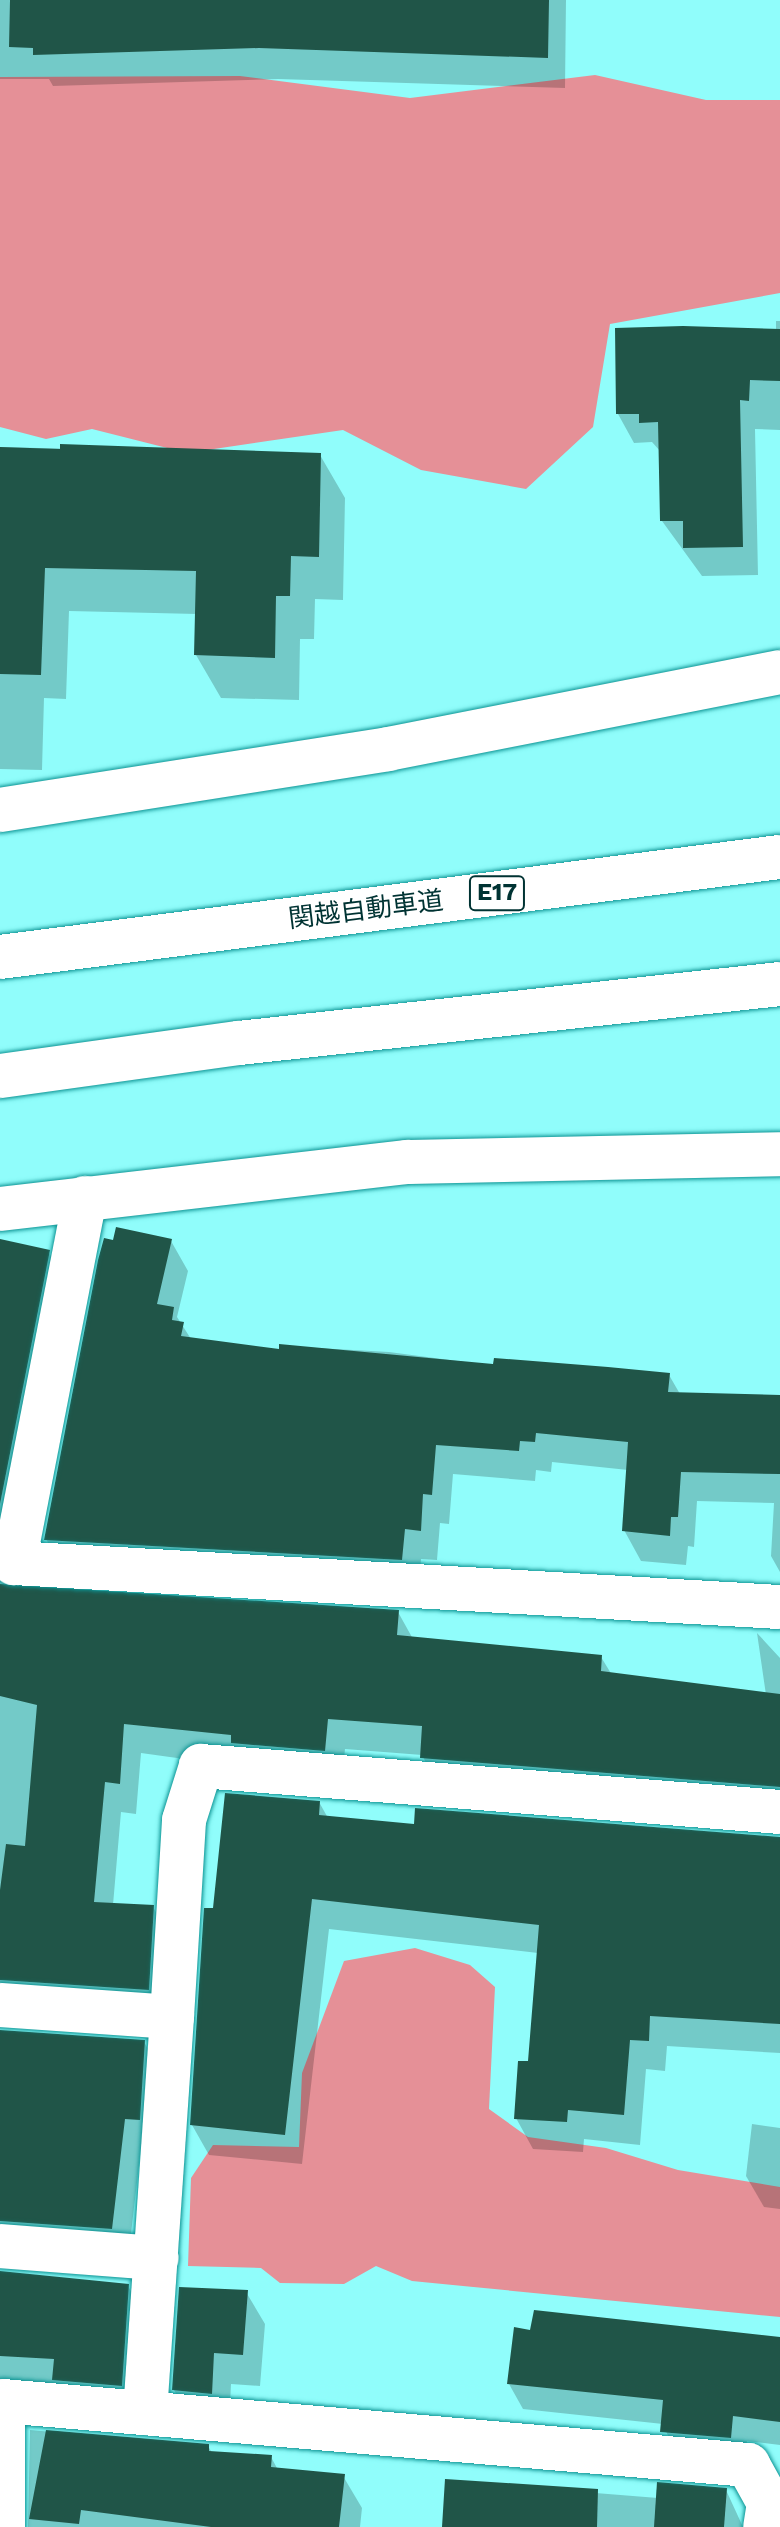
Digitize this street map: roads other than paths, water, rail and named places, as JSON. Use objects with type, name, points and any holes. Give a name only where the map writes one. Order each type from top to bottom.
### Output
[{"type":"main road","points":[[0,810],[388,749],[780,672]]},
{"type":"main road","name":"関越自動車道","points":[[0,957],[780,857]]},
{"type":"main road","points":[[0,1076],[239,1043],[780,984]]},
{"type":"main road","points":[[0,1209],[407,1162],[780,1154]]},
{"type":"main road","points":[[85,1198],[14,1563],[780,1607]]},
{"type":"main road","points":[[145,2413],[184,1820],[201,1766],[780,1812]]},
{"type":"main road","points":[[0,2005],[172,2017]]},
{"type":"main road","points":[[0,2246],[157,2258]]},
{"type":"main road","points":[[3,2527],[1,2400],[748,2465],[769,2503],[765,2527]]}]
